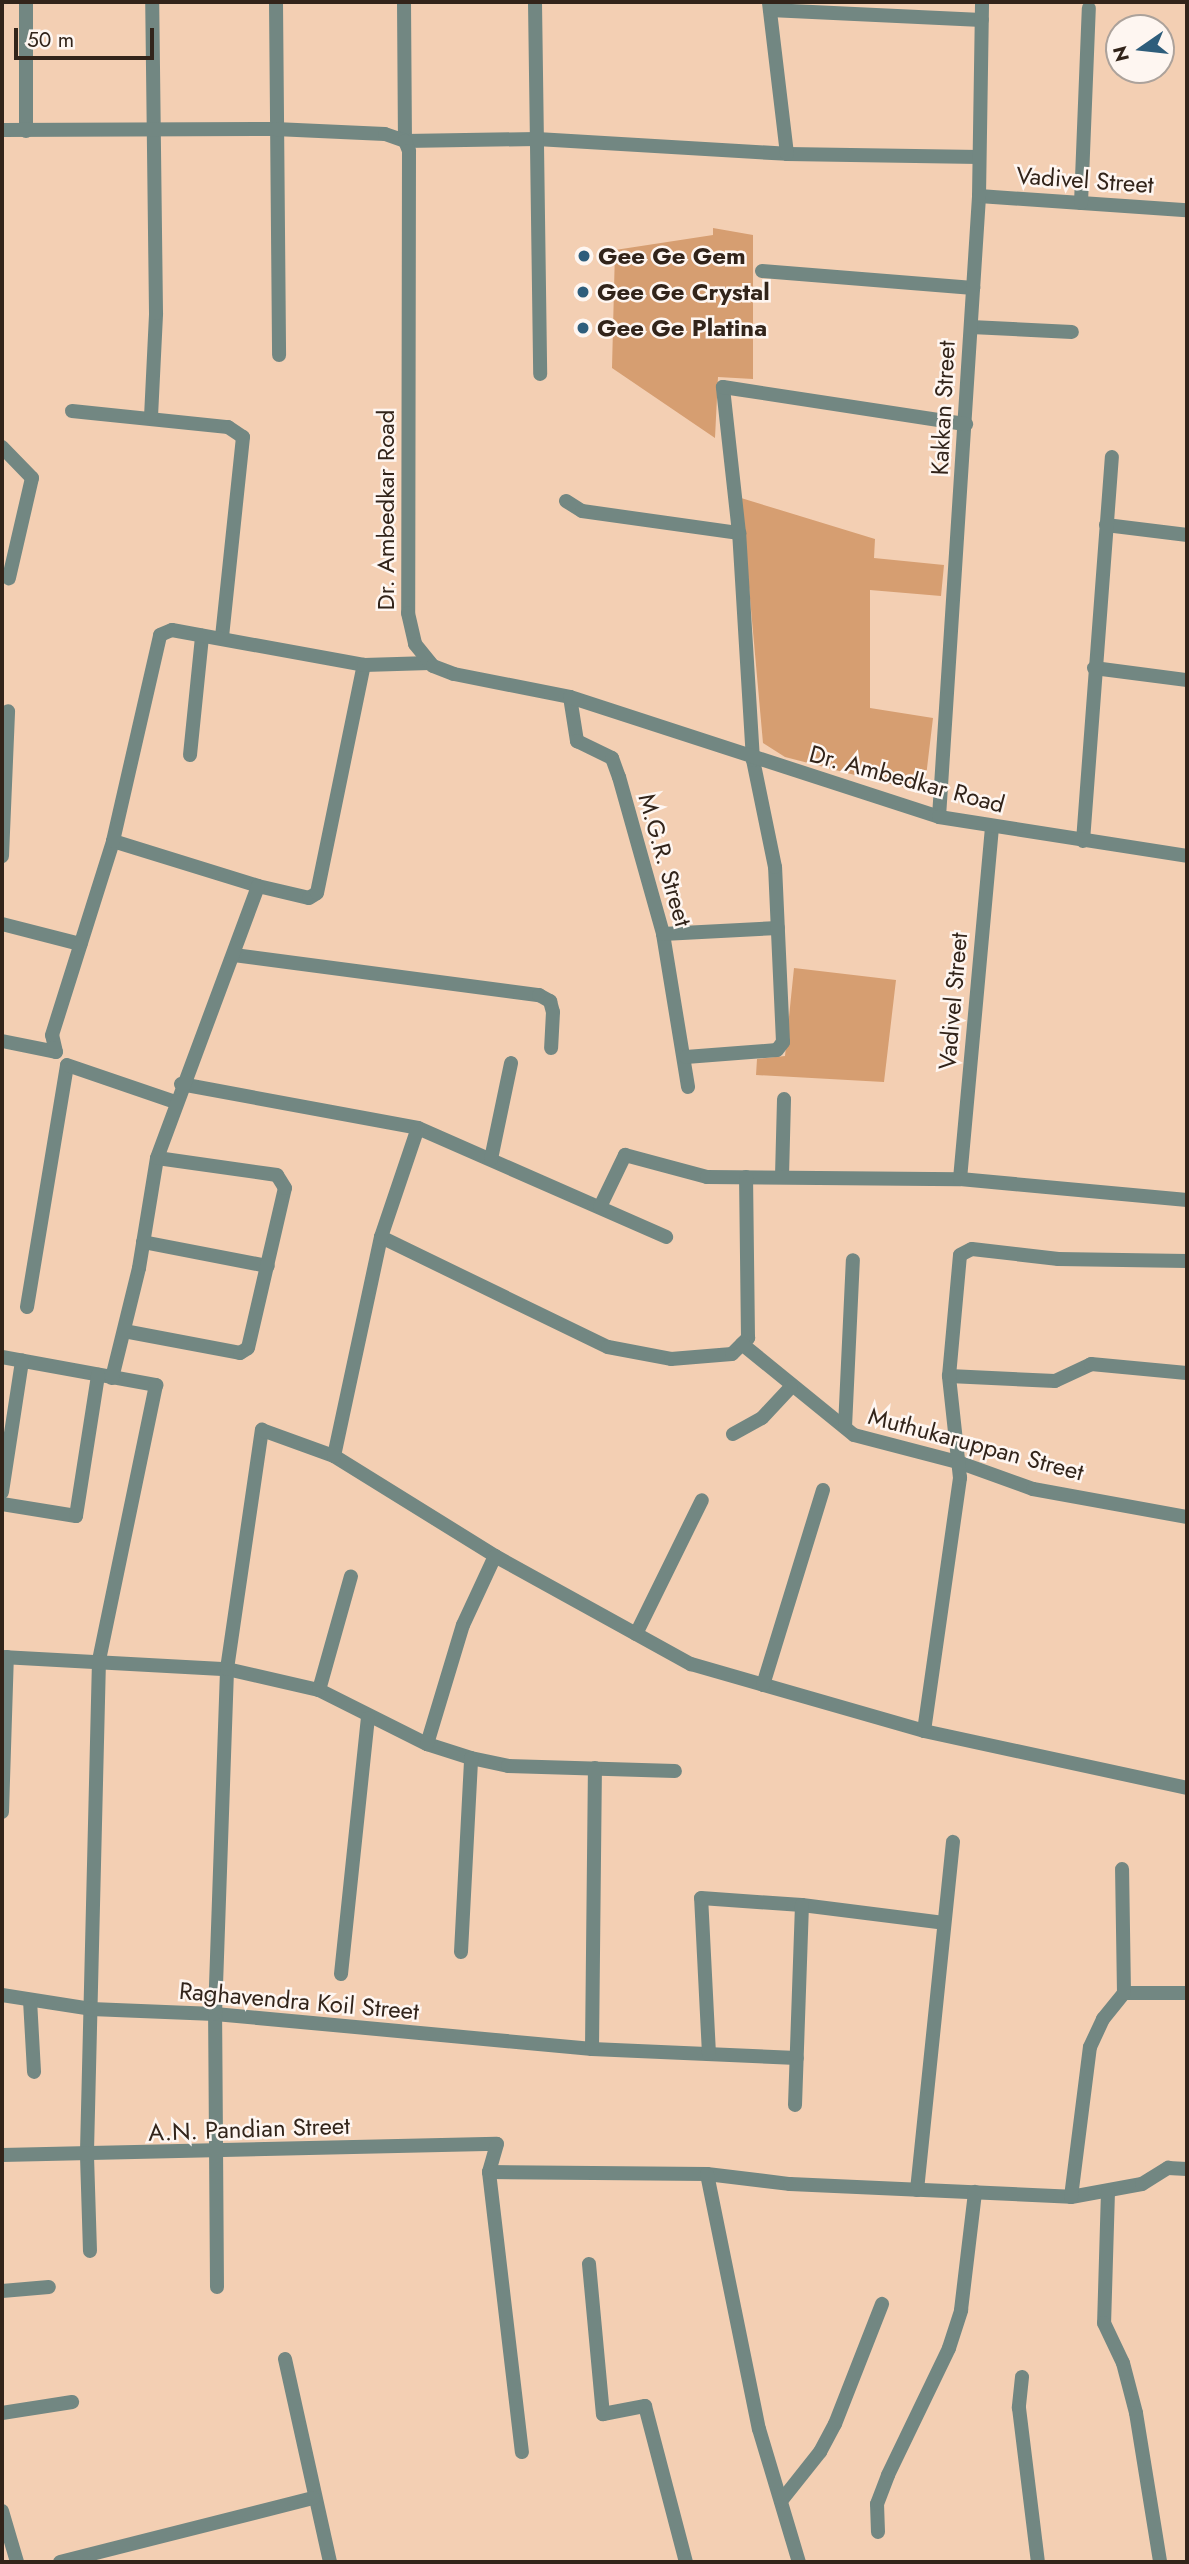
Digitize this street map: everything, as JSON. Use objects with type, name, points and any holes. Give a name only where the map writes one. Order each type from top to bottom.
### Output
[{"type":"street","points":[[26,2],[26,131]]},
{"type":"street","points":[[151,417],[156,313],[152,2]]},
{"type":"street","points":[[276,2],[279,355]]},
{"type":"street","name":"Dr. Ambedkar Road","points":[[404,2],[405,141],[409,151],[408,613],[415,644],[430,663],[454,674],[570,697],[753,760],[939,817],[1187,856]]},
{"type":"street","points":[[535,2],[540,374]]},
{"type":"street","name":"Kakkan Street","points":[[939,817],[979,196],[982,2]]},
{"type":"street","points":[[787,154],[769,6],[982,20]]},
{"type":"street","points":[[1081,203],[1089,8]]},
{"type":"street","points":[[2,130],[275,129],[385,134],[405,141],[537,139],[787,154],[979,156]]},
{"type":"street","name":"Vadivel Street","points":[[979,196],[1187,210]]},
{"type":"street","points":[[762,271],[973,288]]},
{"type":"street","points":[[971,327],[1072,332]]},
{"type":"street","points":[[686,1057],[782,1048],[775,867],[753,760],[739,533],[723,387],[966,424]]},
{"type":"street","points":[[72,411],[228,427],[243,437],[222,638]]},
{"type":"street","points":[[2,447],[32,478],[9,578]]},
{"type":"street","points":[[1083,841],[1112,457]]},
{"type":"street","points":[[566,500],[582,511],[739,533]]},
{"type":"street","points":[[1106,526],[1187,535]]},
{"type":"street","points":[[2,1041],[56,1052],[52,1035],[113,841],[160,635],[172,630],[364,665],[430,663]]},
{"type":"street","points":[[190,755],[201,636]]},
{"type":"street","points":[[113,841],[257,886],[309,898],[317,893],[364,665]]},
{"type":"street","points":[[1094,668],[1187,680]]},
{"type":"street","name":"M.G.R. Street","points":[[570,697],[577,741],[612,758],[663,934],[686,1057],[688,1087]]},
{"type":"street","points":[[2,856],[8,711]]},
{"type":"street","name":"Vadivel Street","points":[[960,1179],[992,827]]},
{"type":"street","points":[[2,1504],[76,1516],[105,1377],[124,1331],[157,1158],[181,1084],[234,955],[257,886]]},
{"type":"street","points":[[2,925],[80,944]]},
{"type":"street","points":[[663,934],[778,928]]},
{"type":"street","points":[[234,955],[539,995],[550,1001],[551,1048]]},
{"type":"street","points":[[491,1159],[511,1063]]},
{"type":"street","points":[[27,1307],[68,1065],[175,1102]]},
{"type":"street","points":[[181,1084],[418,1128],[666,1237]]},
{"type":"street","points":[[782,1176],[784,1099]]},
{"type":"street","points":[[334,1456],[381,1237],[418,1128]]},
{"type":"street","points":[[600,1207],[625,1155],[707,1177],[960,1179],[1187,1200]]},
{"type":"street","points":[[124,1331],[240,1353],[251,1340],[268,1266],[283,1180],[277,1175],[157,1158]]},
{"type":"street","points":[[381,1237],[608,1347],[671,1359],[732,1354],[748,1338],[746,1178]]},
{"type":"street","points":[[143,1242],[268,1266]]},
{"type":"street","points":[[924,1731],[960,1478],[949,1376],[960,1255],[965,1250],[1058,1259],[1187,1261]]},
{"type":"street","points":[[845,1427],[853,1260]]},
{"type":"street","name":"Muthukaruppan Street","points":[[742,1344],[790,1387],[854,1436],[958,1462],[1033,1489],[1187,1517]]},
{"type":"street","points":[[2,1357],[156,1385],[100,1660],[87,2156],[90,2251]]},
{"type":"street","points":[[2,1492],[22,1360]]},
{"type":"street","points":[[949,1376],[1055,1381],[1091,1364],[1187,1373]]},
{"type":"street","points":[[733,1434],[762,1418],[790,1387]]},
{"type":"street","points":[[217,2287],[215,2014],[227,1669],[262,1430],[334,1456],[495,1556],[691,1664],[924,1731],[1187,1788]]},
{"type":"street","points":[[763,1685],[823,1490]]},
{"type":"street","points":[[636,1634],[702,1500]]},
{"type":"street","points":[[427,1744],[463,1626],[495,1556]]},
{"type":"street","points":[[319,1690],[351,1576]]},
{"type":"street","points":[[2,1812],[4,1657],[100,1660],[227,1669],[319,1690],[368,1718],[427,1744],[471,1758],[508,1766],[675,1771]]},
{"type":"street","points":[[341,1974],[368,1718]]},
{"type":"street","points":[[461,1952],[471,1758]]},
{"type":"street","points":[[592,2049],[595,1768]]},
{"type":"street","points":[[917,2190],[953,1842]]},
{"type":"street","points":[[1071,2197],[1090,2047],[1103,2019],[1124,1993],[1122,1869]]},
{"type":"street","points":[[709,2054],[701,1898],[802,1905],[944,1923]]},
{"type":"street","points":[[796,2105],[802,1905]]},
{"type":"street","points":[[1124,1993],[1187,1993]]},
{"type":"street","name":"Raghavendra Koil Street","points":[[2,1995],[91,2009],[215,2014],[592,2049],[797,2058]]},
{"type":"street","points":[[30,2000],[34,2072]]},
{"type":"street","name":"A.N. Pandian Street","points":[[2,2155],[87,2156],[497,2144],[489,2172]]},
{"type":"street","points":[[522,2452],[489,2172],[707,2174],[917,2190],[1071,2197],[1142,2184],[1168,2168],[1187,2169]]},
{"type":"street","points":[[707,2174],[760,2429],[799,2562]]},
{"type":"street","points":[[1108,2190],[1104,2323],[1124,2362],[1136,2413],[1160,2562]]},
{"type":"street","points":[[878,2532],[877,2504],[888,2475],[949,2348],[961,2310],[975,2192]]},
{"type":"street","points":[[589,2264],[603,2414],[645,2406],[686,2562]]},
{"type":"street","points":[[2,2291],[49,2287]]},
{"type":"street","points":[[781,2501],[821,2452],[883,2304]]},
{"type":"street","points":[[285,2359],[313,2498],[330,2562]]},
{"type":"street","points":[[1022,2377],[1019,2407],[1038,2562]]},
{"type":"street","points":[[2,2413],[72,2402]]},
{"type":"street","points":[[60,2562],[313,2498]]},
{"type":"street","points":[[2,2511],[17,2562]]},
{"type":"shaded area","points":[[713,228],[753,235],[753,379],[718,377],[715,438],[612,368],[615,250],[713,235]]},
{"type":"shaded area","points":[[741,498],[875,539],[874,558],[944,565],[941,596],[870,590],[870,708],[933,718],[925,785],[913,790],[785,757],[763,743]]},
{"type":"shaded area","points":[[794,968],[896,980],[884,1082],[756,1075],[757,1059],[785,1056]]},
{"type":"place","name":"Gee Ge Gem","points":[[584,256]]},
{"type":"place","name":"Gee Ge Crystal","points":[[583,292]]},
{"type":"place","name":"Gee Ge Platina","points":[[583,328]]}]
